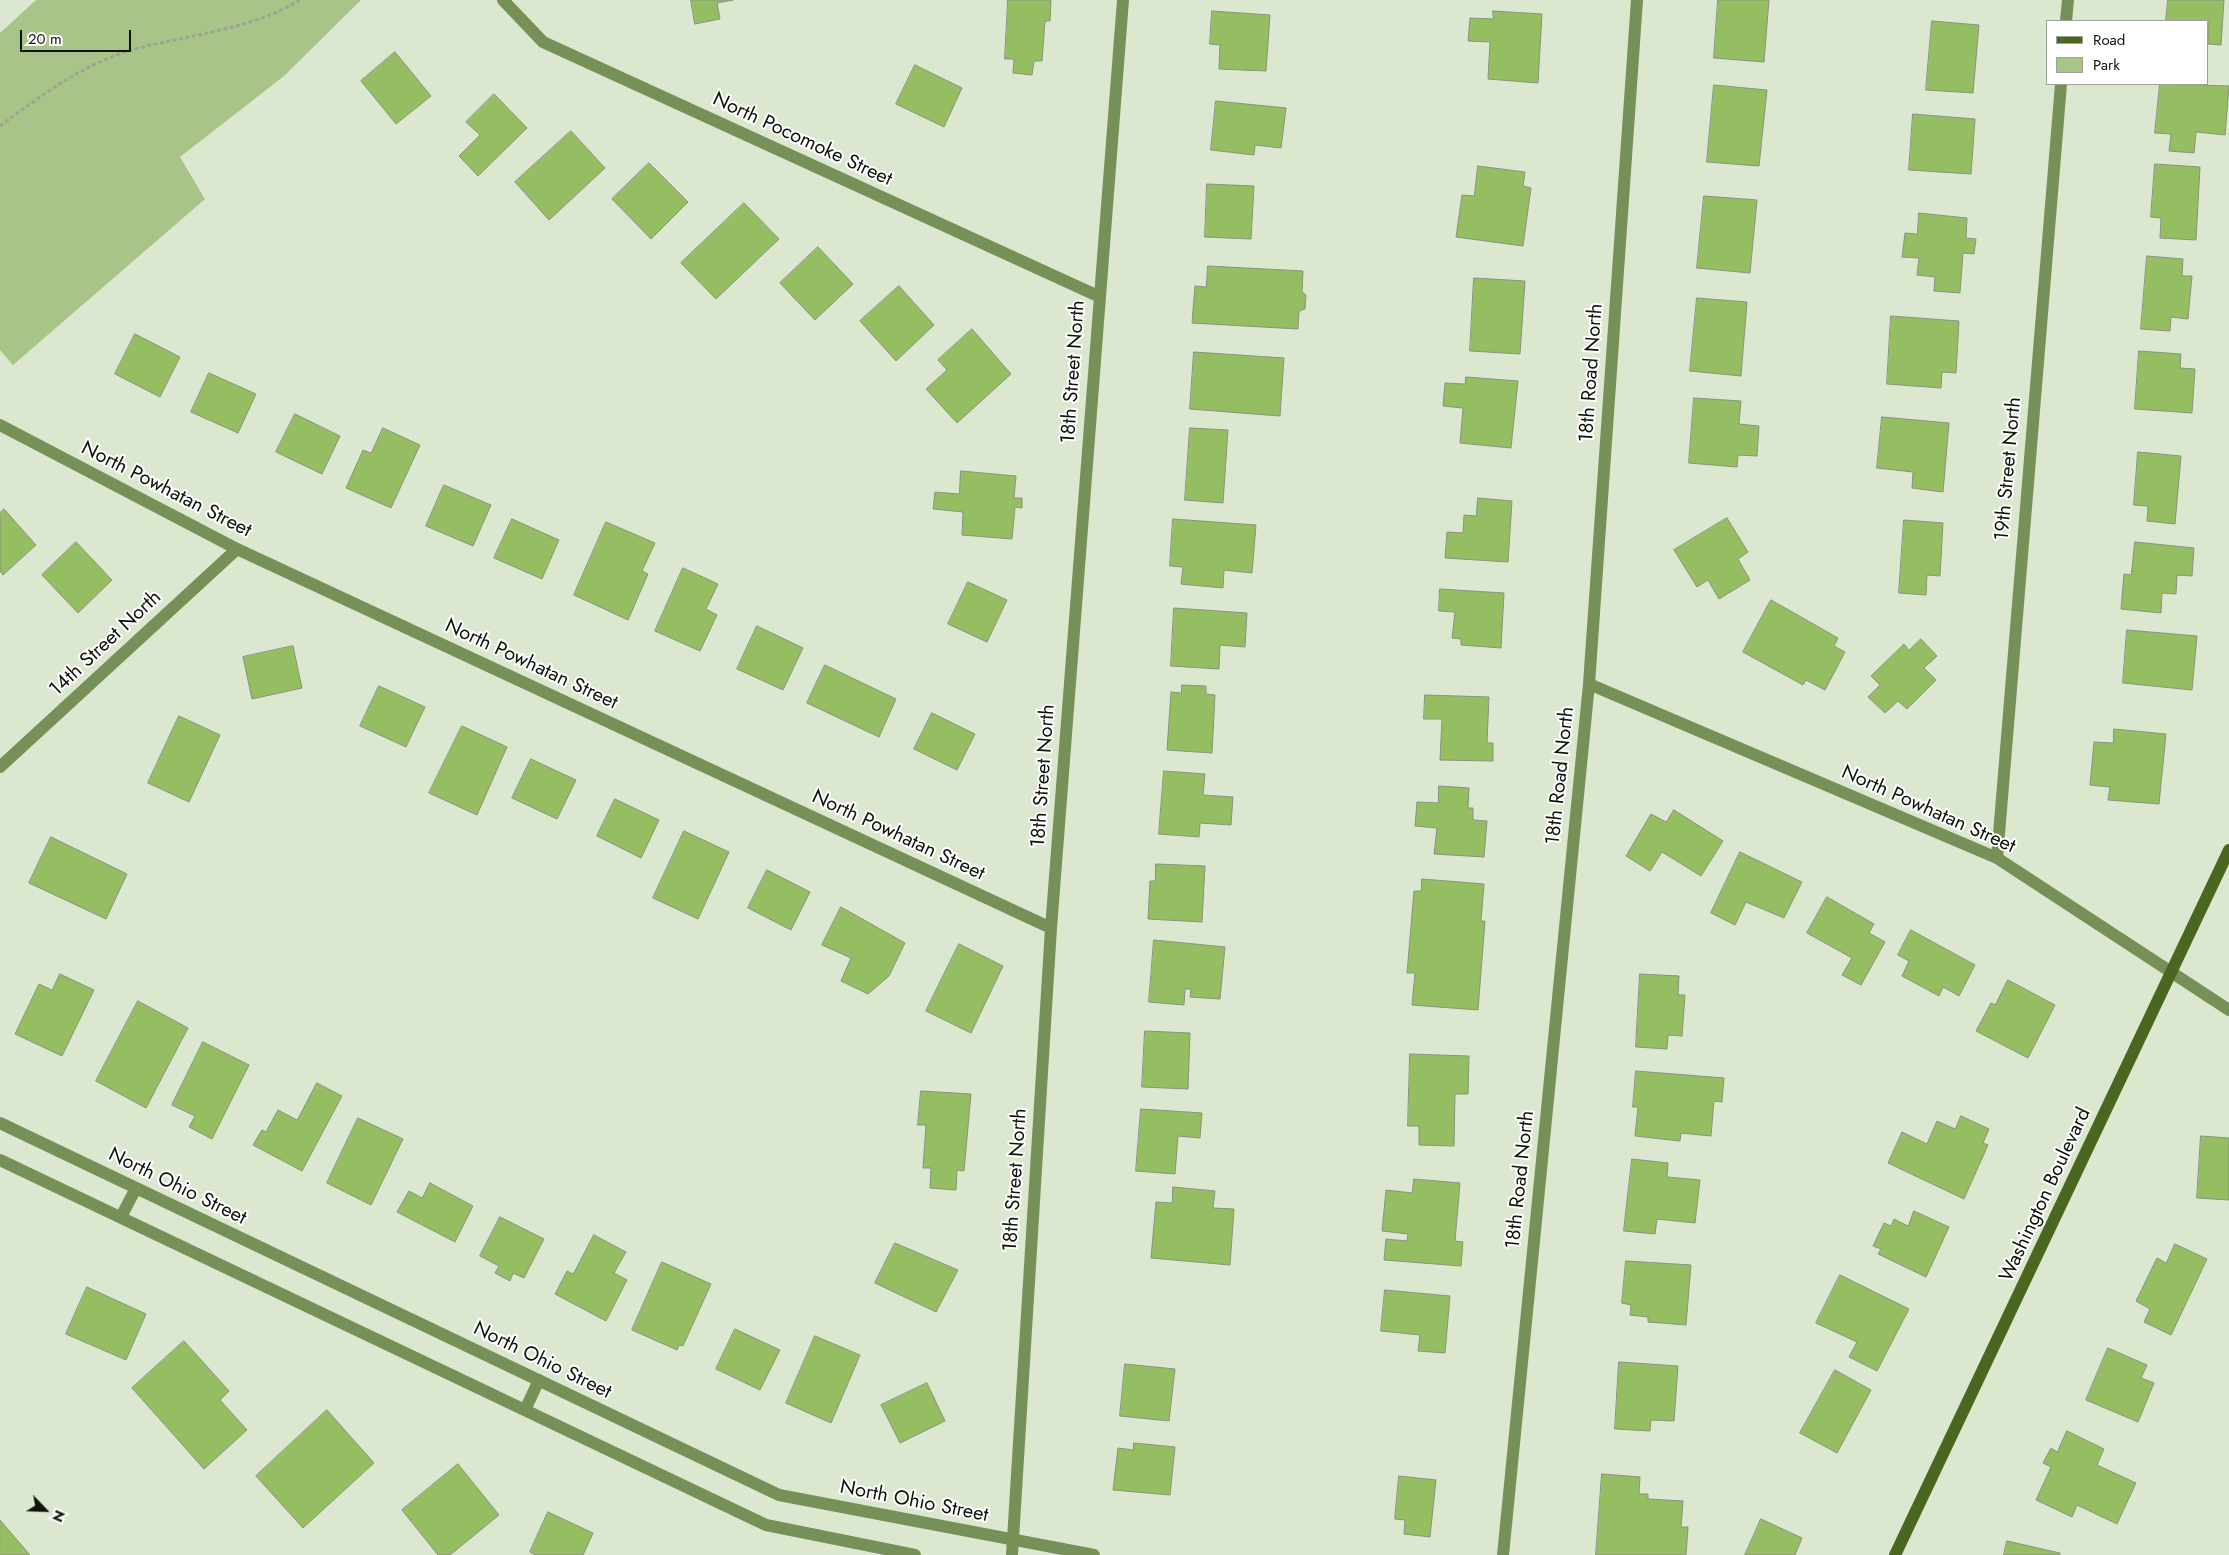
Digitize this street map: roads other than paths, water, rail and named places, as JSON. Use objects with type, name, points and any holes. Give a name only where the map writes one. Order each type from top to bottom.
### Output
[{"type":"main road","name":"Washington Boulevard","points":[[1895,1555],[2172,974],[2229,850]]},
{"type":"street","name":"North Pocomoke Street","points":[[503,0],[543,42],[1098,296]]},
{"type":"street","name":"18th Street North","points":[[1012,1555],[1051,928],[1122,0]]},
{"type":"street","name":"18th Road North","points":[[1503,1555],[1589,684],[1637,0]]},
{"type":"street","points":[[2066,20],[2068,0]]},
{"type":"street","name":"19th Street North","points":[[1997,858],[2061,85]]},
{"type":"street","name":"North Powhatan Street","points":[[0,425],[237,549],[1051,928]]},
{"type":"street","name":"14th Street North","points":[[0,767],[237,549]]},
{"type":"street","name":"North Powhatan Street","points":[[1589,684],[1997,858],[2229,1010]]},
{"type":"street","name":"North Ohio Street","points":[[0,1123],[779,1495],[1094,1555]]},
{"type":"street","points":[[0,1160],[766,1525],[915,1555]]},
{"type":"street","points":[[121,1217],[136,1188]]},
{"type":"street","points":[[525,1410],[539,1380]]}]
